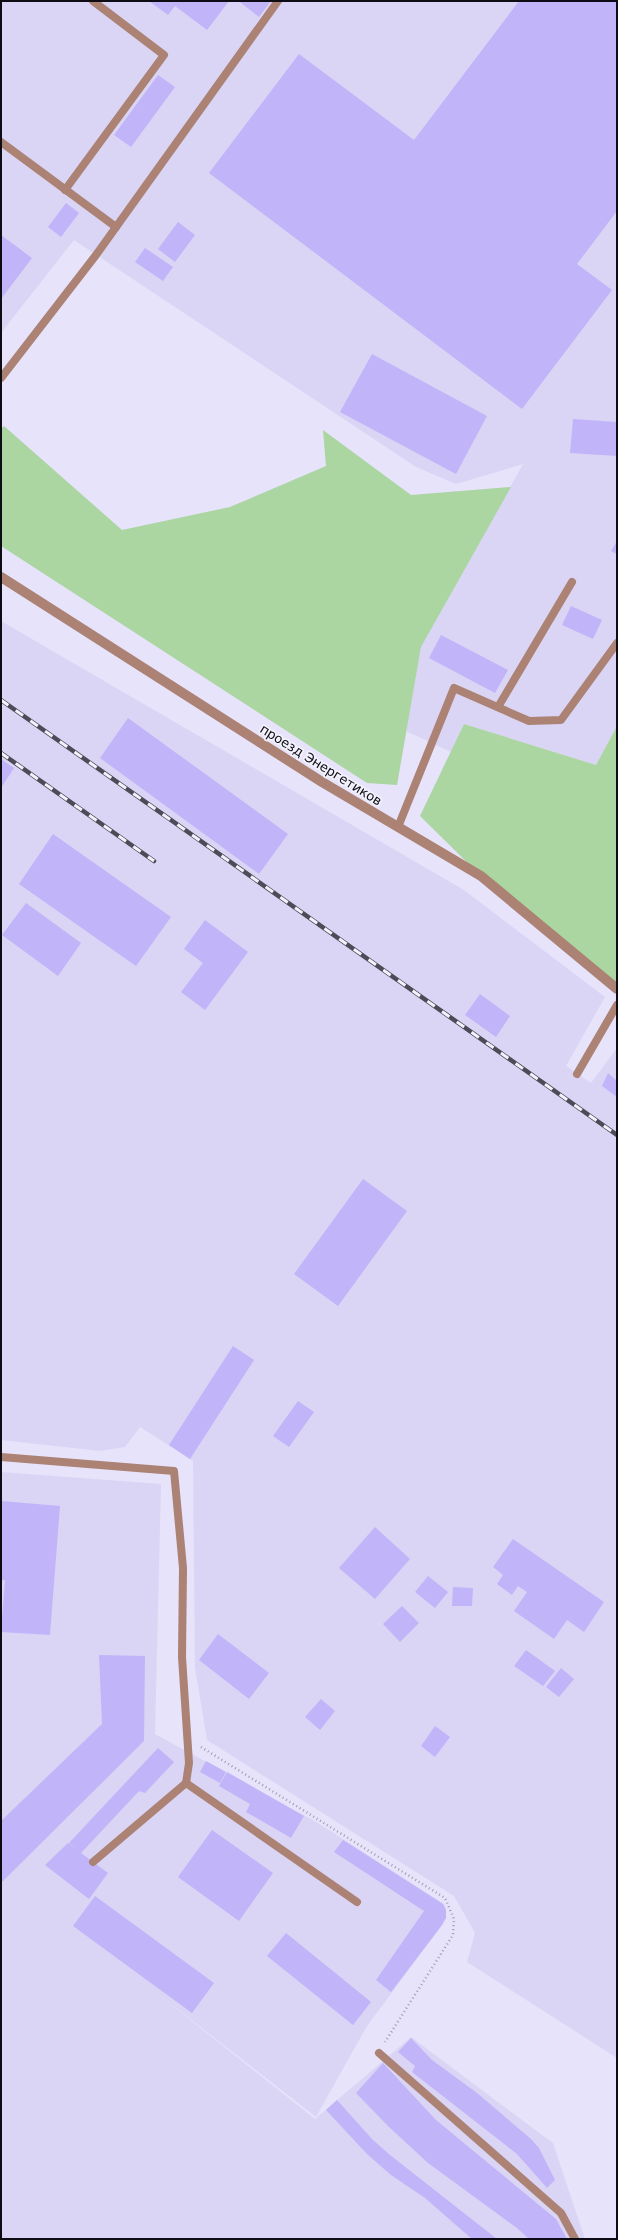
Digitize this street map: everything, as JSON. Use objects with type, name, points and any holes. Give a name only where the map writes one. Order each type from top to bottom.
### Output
[{"type":"street","name":"проезд Энергетиков","points":[[1,577],[322,782],[481,876],[617,990]]},
{"type":"lane","points":[[65,190],[164,55],[93,1]]},
{"type":"lane","points":[[1,378],[116,227],[278,1]]},
{"type":"lane","points":[[1,142],[116,227]]},
{"type":"lane","points":[[498,707],[572,582]]},
{"type":"lane","points":[[398,827],[454,688],[529,721],[561,720],[617,643]]},
{"type":"lane","points":[[577,1074],[617,1004]]},
{"type":"lane","points":[[1,1457],[174,1471],[183,1568],[182,1657],[189,1763],[186,1783],[93,1862]]},
{"type":"lane","points":[[186,1783],[357,1902]]},
{"type":"lane","points":[[379,2053],[561,2213],[575,2239]]},
{"type":"path","points":[[187,1738],[445,1898],[454,1919],[453,1935],[379,2053]]},
{"type":"shaded area","points":[[1,1],[617,1],[617,726],[596,765],[464,724],[451,752],[406,731],[421,647],[523,464],[456,484],[416,467],[74,240],[1,333]]},
{"type":"shaded area","points":[[1,621],[464,890],[605,997],[566,1066],[591,1083],[617,1048],[617,2058],[467,1962],[475,1933],[454,1896],[207,1740],[195,1668],[193,1461],[140,1427],[125,1447],[100,1451],[1,1440]]},
{"type":"shaded area","points":[[1,1472],[161,1484],[155,1734],[318,1823],[444,1904],[446,1910],[442,1925],[367,2026],[316,2117],[144,1983],[315,2119],[411,2037],[553,2143],[585,2239],[1,2239]]},
{"type":"green space","points":[[4,426],[122,530],[230,507],[326,466],[323,430],[411,495],[511,487],[421,647],[397,785],[367,783],[1,546],[1,429]]},
{"type":"green space","points":[[464,724],[596,765],[617,726],[617,989],[481,876],[420,816]]},
{"type":"building","points":[[149,1],[229,1],[207,30],[175,6],[168,15]]},
{"type":"building","points":[[271,1],[259,17],[240,2]]},
{"type":"building","points":[[519,1],[617,1],[617,211],[577,264],[612,290],[522,409],[209,173],[299,54],[414,140]]},
{"type":"building","points":[[158,75],[175,87],[131,147],[114,135]]},
{"type":"building","points":[[66,203],[79,213],[61,237],[48,227]]},
{"type":"building","points":[[178,222],[195,235],[175,262],[158,249]]},
{"type":"building","points":[[1,235],[32,258],[1,299]]},
{"type":"building","points":[[145,248],[173,267],[163,281],[135,262]]},
{"type":"building","points":[[372,354],[487,416],[456,474],[340,412]]},
{"type":"building","points":[[573,419],[617,422],[617,456],[570,453]]},
{"type":"building","points":[[617,541],[617,554],[611,551]]},
{"type":"building","points":[[571,606],[602,620],[593,639],[562,625]]},
{"type":"building","points":[[441,635],[508,670],[495,693],[429,658]]},
{"type":"building","points":[[128,718],[288,834],[259,874],[100,758]]},
{"type":"building","points":[[1,759],[14,768],[1,788]]},
{"type":"building","points":[[53,834],[171,917],[136,966],[19,884]]},
{"type":"building","points":[[26,903],[81,943],[58,976],[2,935]]},
{"type":"building","points":[[205,920],[248,952],[205,1010],[181,992],[203,963],[184,949]]},
{"type":"building","points":[[480,994],[510,1016],[496,1037],[465,1015]]},
{"type":"building","points":[[608,1073],[617,1081],[617,1097],[602,1086]]},
{"type":"building","points":[[363,1179],[407,1211],[338,1306],[294,1274]]},
{"type":"building","points":[[233,1346],[254,1360],[190,1459],[169,1445]]},
{"type":"building","points":[[298,1401],[314,1412],[289,1447],[273,1436]]},
{"type":"building","points":[[1,1501],[60,1506],[50,1635],[1,1632],[5,1580],[1,1580]]},
{"type":"building","points":[[375,1527],[410,1559],[375,1599],[339,1568]]},
{"type":"building","points":[[513,1539],[604,1602],[584,1632],[567,1620],[554,1639],[514,1611],[527,1592],[518,1586],[512,1595],[497,1584],[503,1575],[493,1567]]},
{"type":"building","points":[[428,1576],[448,1592],[435,1608],[415,1592]]},
{"type":"building","points":[[453,1587],[473,1588],[472,1606],[452,1606]]},
{"type":"building","points":[[402,1606],[419,1623],[400,1642],[383,1624]]},
{"type":"building","points":[[218,1634],[269,1673],[249,1699],[199,1660]]},
{"type":"building","points":[[526,1650],[555,1671],[543,1686],[514,1666]]},
{"type":"building","points":[[99,1655],[145,1656],[144,1741],[1,1883],[1,1821],[102,1724]]},
{"type":"building","points":[[561,1668],[574,1679],[559,1697],[546,1687]]},
{"type":"building","points":[[321,1699],[335,1711],[320,1730],[305,1717]]},
{"type":"building","points":[[435,1726],[450,1737],[435,1757],[421,1746]]},
{"type":"building","points":[[158,1748],[174,1762],[145,1793],[139,1791],[81,1853],[108,1873],[89,1899],[45,1865],[68,1843],[78,1850],[69,1843]]},
{"type":"building","points":[[206,1761],[226,1772],[220,1783],[200,1772]]},
{"type":"building","points":[[227,1772],[304,1816],[291,1838],[246,1812],[250,1804],[219,1786]]},
{"type":"building","points":[[212,1830],[273,1873],[239,1921],[178,1877]]},
{"type":"building","points":[[343,1840],[443,1904],[446,1910],[446,1918],[442,1925],[391,1992],[376,1980],[424,1911],[334,1852]]},
{"type":"building","points":[[95,1896],[214,1983],[192,2013],[73,1926]]},
{"type":"building","points":[[286,1933],[371,2002],[353,2025],[267,1956]]},
{"type":"building","points":[[411,2038],[432,2060],[477,2093],[531,2139],[539,2148],[555,2180],[547,2188],[517,2154],[412,2072],[415,2066],[398,2052]]},
{"type":"building","points":[[383,2063],[436,2120],[556,2219],[567,2239],[529,2239],[517,2228],[428,2163],[388,2126],[356,2093]]},
{"type":"building","points":[[337,2100],[372,2139],[390,2155],[497,2239],[472,2239],[425,2198],[391,2175],[367,2154],[326,2110]]},
{"type":"railway","points":[[1,700],[617,1135]]},
{"type":"railway","points":[[1,753],[154,861]]}]
